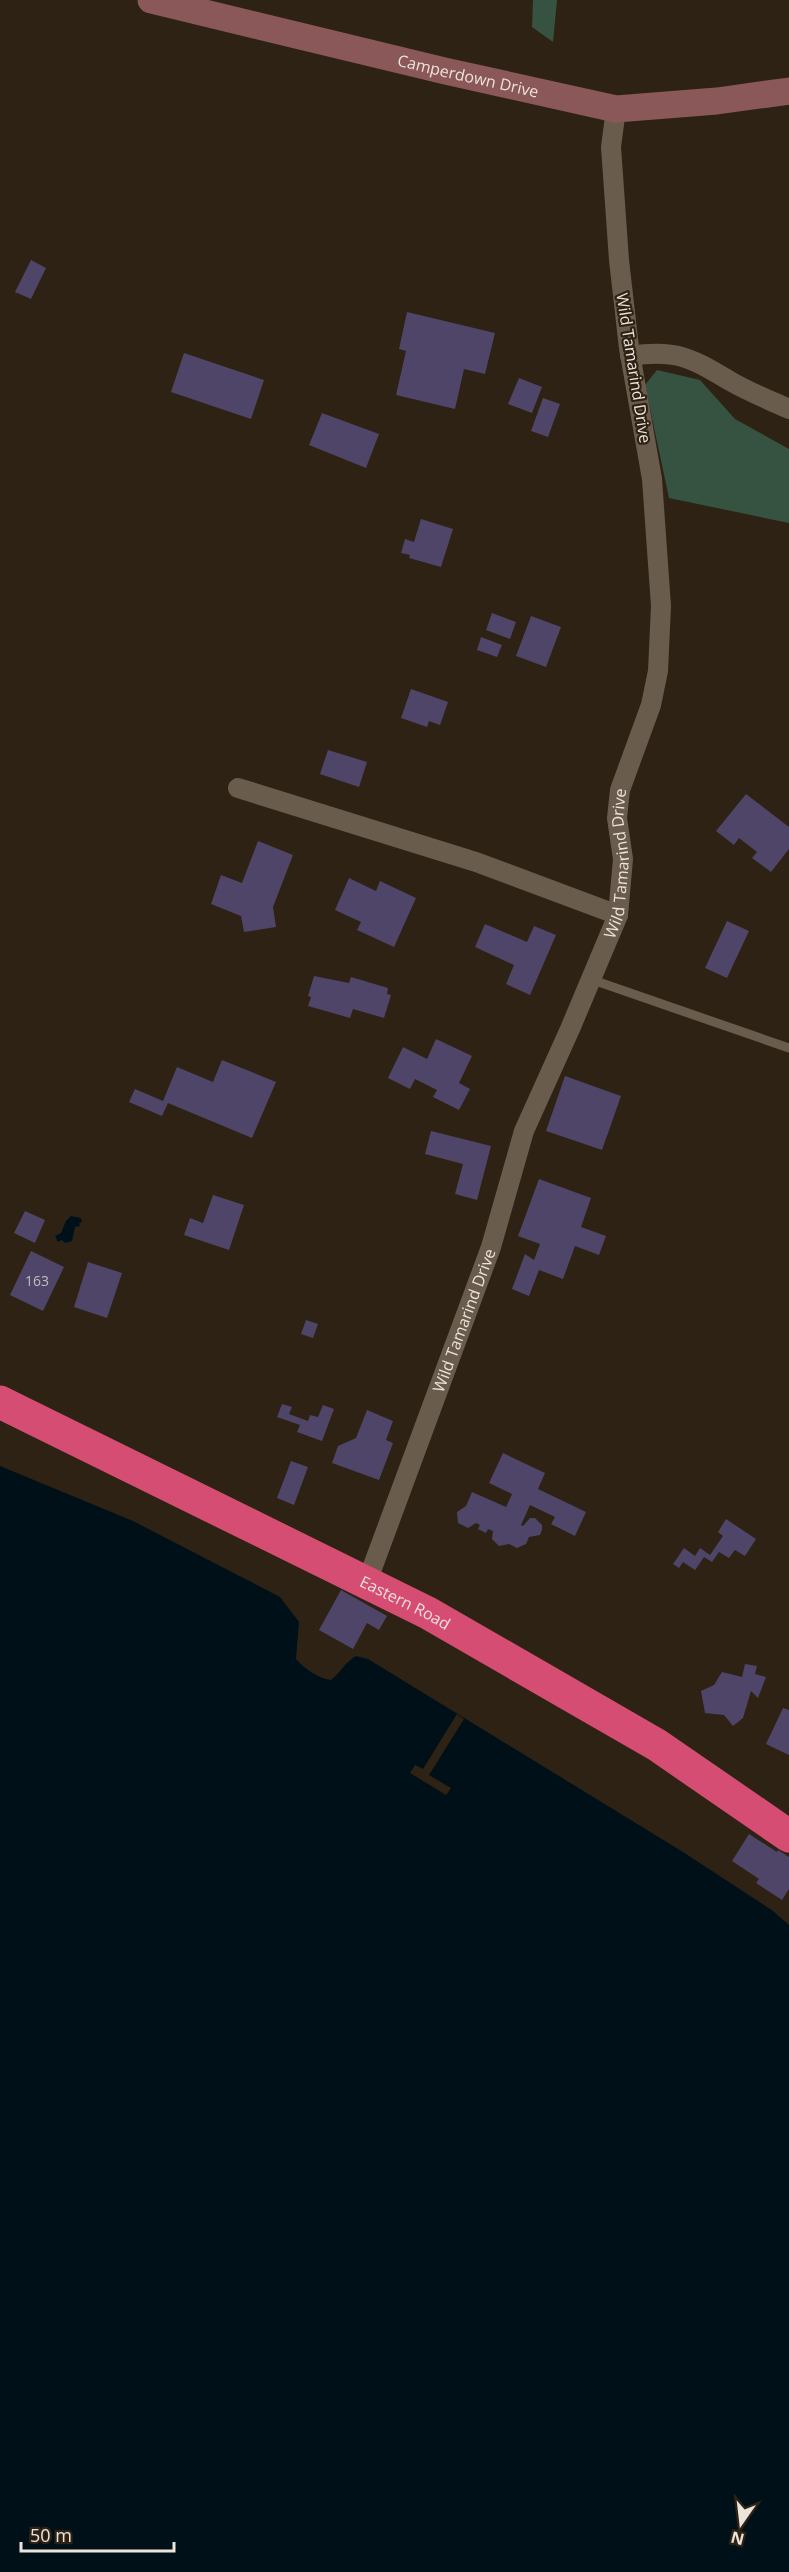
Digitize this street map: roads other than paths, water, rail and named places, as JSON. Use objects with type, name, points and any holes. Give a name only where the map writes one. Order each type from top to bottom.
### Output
[{"type":"highway","name":"Eastern Road","points":[[0,1402],[428,1613],[657,1745],[789,1836]]},
{"type":"street","name":"Camperdown Drive","points":[[151,0],[444,71],[616,109],[717,101],[789,91]]},
{"type":"street","name":"Wild Tamarind Drive","points":[[367,1581],[491,1247],[524,1131],[618,915],[623,859],[617,818],[620,790],[651,705],[658,671],[661,606],[652,479],[630,356],[619,260],[611,147],[616,109]]},
{"type":"street","points":[[630,356],[663,352],[682,356],[705,364],[730,381],[789,409]]},
{"type":"street","points":[[238,788],[476,862],[618,915]]},
{"type":"lane","points":[[590,979],[789,1048]]}]
